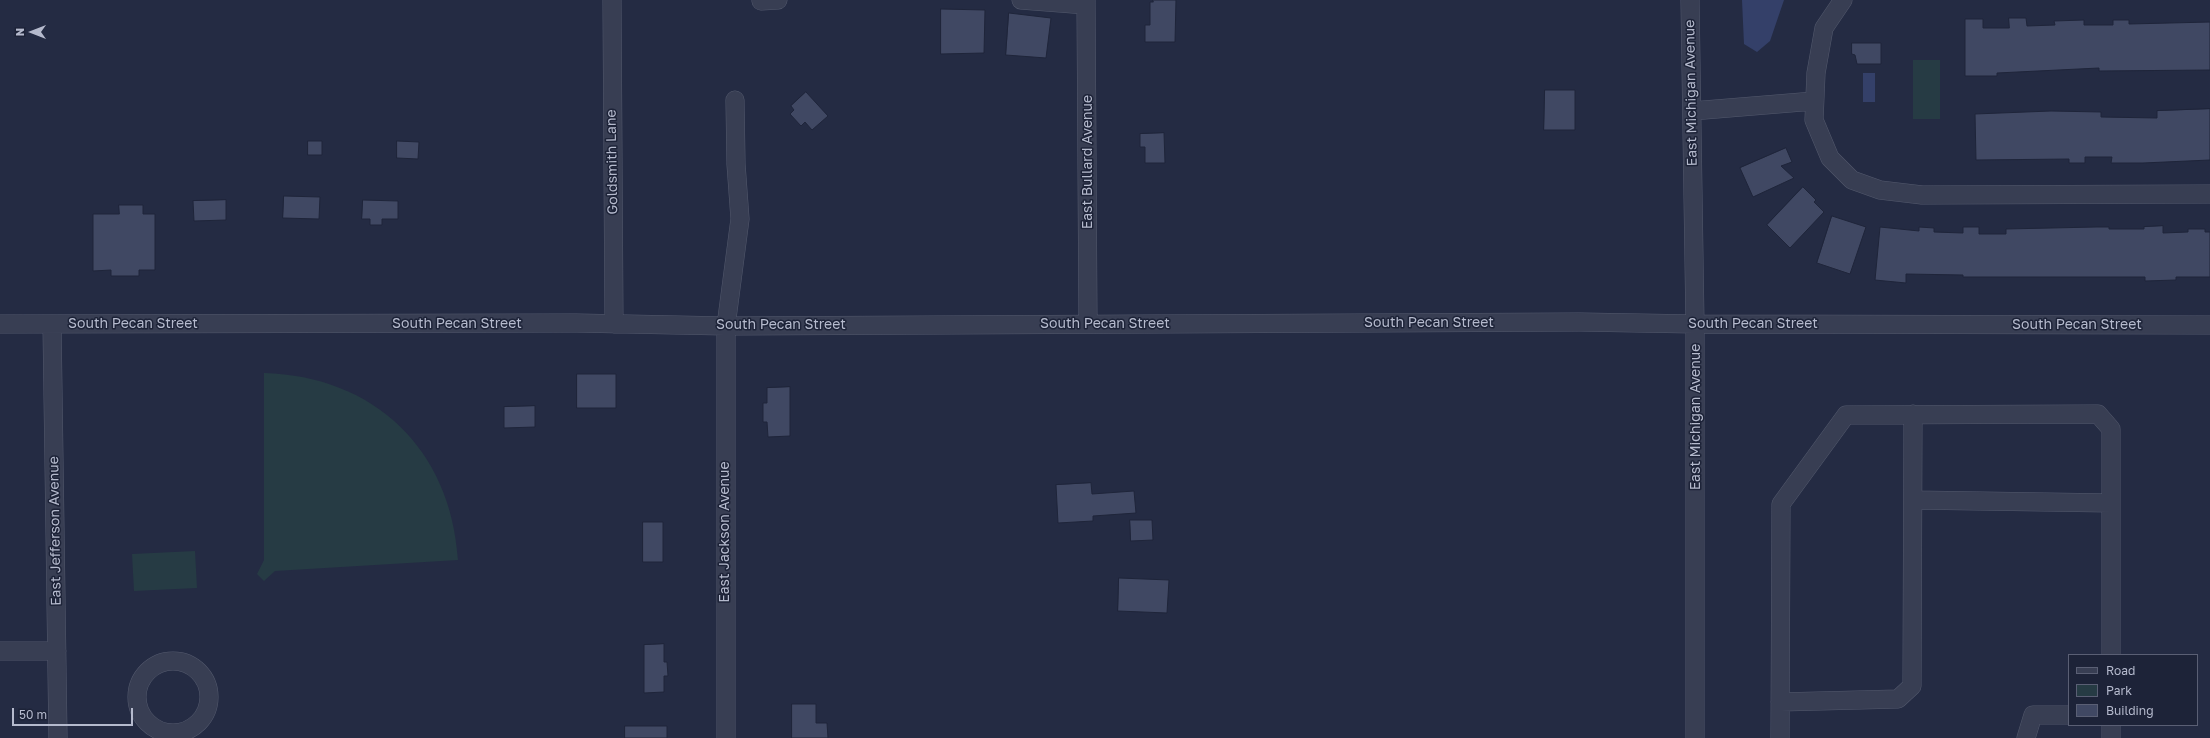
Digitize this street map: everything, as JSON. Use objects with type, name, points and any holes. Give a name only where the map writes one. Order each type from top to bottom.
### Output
[{"type":"street","name":"Goldsmith Lane","points":[[612,0],[614,324]]},
{"type":"street","points":[[1021,0],[1086,2]]},
{"type":"street","name":"East Michigan Avenue","points":[[1690,0],[1695,324],[1695,738]]},
{"type":"street","points":[[1843,0],[1824,28],[1816,73],[1814,120],[1830,158],[1852,180],[1880,190],[1922,195],[2210,194]]},
{"type":"street","name":"East Bullard Avenue","points":[[1086,2],[1088,324]]},
{"type":"street","name":"East Jackson Avenue","points":[[726,738],[726,326],[740,219],[736,164],[735,100]]},
{"type":"street","points":[[1692,111],[1814,101]]},
{"type":"street","name":"South Pecan Street","points":[[0,324],[614,324],[726,326],[1580,322],[1695,324],[2210,325]]},
{"type":"street","name":"East Jefferson Avenue","points":[[52,324],[58,738]]},
{"type":"street","points":[[1780,702],[1898,699],[1912,686],[1913,414]]},
{"type":"street","points":[[1780,738],[1781,504],[1846,415],[2098,414],[2111,430],[2111,654]]},
{"type":"street","points":[[1913,500],[2111,503]]},
{"type":"street","points":[[0,651],[57,651]]},
{"type":"street","points":[[165,662],[185,663],[202,675],[209,694],[205,715],[190,730],[170,736],[151,727],[139,711],[137,690],[147,672],[165,662]]},
{"type":"street","points":[[2026,738],[2033,715],[2068,715]]},
{"type":"street","points":[[2111,726],[2111,738]]},
{"type":"green space","points":[[1913,60],[1940,60],[1940,119],[1913,119]]},
{"type":"green space","points":[[264,373],[304,377],[340,388],[372,404],[400,426],[423,453],[440,484],[452,520],[458,560],[275,571],[264,581],[257,574],[264,560]]},
{"type":"green space","points":[[195,551],[197,588],[134,591],[132,554]]},
{"type":"water","points":[[1742,0],[1784,0],[1770,41],[1757,52],[1744,44]]},
{"type":"water","points":[[1863,73],[1875,73],[1875,102],[1863,102]]},
{"type":"building","points":[[1153,0],[1176,0],[1175,42],[1145,42],[1145,25],[1150,25],[1150,2],[1153,2]]},
{"type":"building","points":[[941,9],[985,10],[984,53],[941,54]]},
{"type":"building","points":[[1009,13],[1051,18],[1046,58],[1006,55]]},
{"type":"building","points":[[2009,18],[2026,18],[2027,26],[2055,25],[2054,21],[2084,20],[2084,25],[2113,25],[2113,20],[2129,20],[2129,24],[2210,22],[2210,70],[2099,71],[2099,68],[1997,73],[1997,76],[1965,76],[1965,19],[1983,19],[1983,28],[2009,28]]},
{"type":"building","points":[[1852,43],[1881,43],[1881,64],[1857,64],[1855,55],[1852,54]]},
{"type":"building","points":[[1545,90],[1575,90],[1575,130],[1544,130]]},
{"type":"building","points":[[806,92],[828,116],[812,130],[805,122],[801,126],[790,114],[794,110],[791,106]]},
{"type":"building","points":[[2210,109],[2210,160],[2111,163],[2112,157],[2085,157],[2085,163],[2069,163],[2069,159],[1976,160],[1975,114],[2051,111],[2101,112],[2101,117],[2157,118],[2157,111]]},
{"type":"building","points":[[1164,133],[1165,163],[1145,163],[1145,147],[1140,147],[1140,134]]},
{"type":"building","points":[[308,141],[322,141],[322,155],[308,155]]},
{"type":"building","points":[[397,141],[419,142],[418,159],[397,158]]},
{"type":"building","points":[[1786,148],[1792,162],[1781,166],[1794,178],[1753,197],[1740,168]]},
{"type":"building","points":[[1803,187],[1816,200],[1814,202],[1824,212],[1790,248],[1767,225]]},
{"type":"building","points":[[284,196],[320,197],[319,219],[283,218]]},
{"type":"building","points":[[226,200],[226,220],[194,221],[193,201]]},
{"type":"building","points":[[363,200],[398,201],[398,219],[382,219],[382,225],[370,225],[370,219],[362,219]]},
{"type":"building","points":[[119,205],[143,205],[143,214],[155,214],[155,270],[139,270],[139,276],[111,276],[111,270],[93,271],[93,214],[119,214]]},
{"type":"building","points":[[1832,216],[1866,227],[1850,274],[1817,263]]},
{"type":"building","points":[[2163,226],[2163,233],[2188,232],[2188,229],[2205,229],[2205,232],[2210,232],[2210,277],[2176,277],[2176,280],[2145,281],[2145,277],[1963,277],[1963,275],[1906,274],[1906,283],[1875,280],[1880,227],[1919,231],[1919,227],[1934,228],[1934,232],[1963,233],[1963,227],[1979,227],[1979,234],[2006,234],[2006,229],[2109,227],[2109,229],[2144,229],[2144,227]]},
{"type":"building","points":[[577,374],[616,374],[616,408],[577,408]]},
{"type":"building","points":[[790,387],[790,436],[768,437],[767,422],[763,422],[763,403],[767,403],[767,388]]},
{"type":"building","points":[[535,406],[535,427],[504,428],[504,407]]},
{"type":"building","points":[[1091,483],[1092,494],[1134,491],[1136,513],[1093,516],[1093,521],[1058,523],[1056,485]]},
{"type":"building","points":[[1130,520],[1152,520],[1153,540],[1131,541]]},
{"type":"building","points":[[643,522],[663,522],[663,562],[643,562]]},
{"type":"building","points":[[1119,578],[1169,580],[1167,613],[1118,611]]},
{"type":"building","points":[[664,644],[664,662],[667,662],[668,676],[664,676],[664,692],[644,693],[644,645]]},
{"type":"building","points":[[792,704],[816,704],[816,723],[827,723],[828,738],[792,738]]},
{"type":"building","points":[[625,726],[667,726],[667,738],[625,738]]}]
